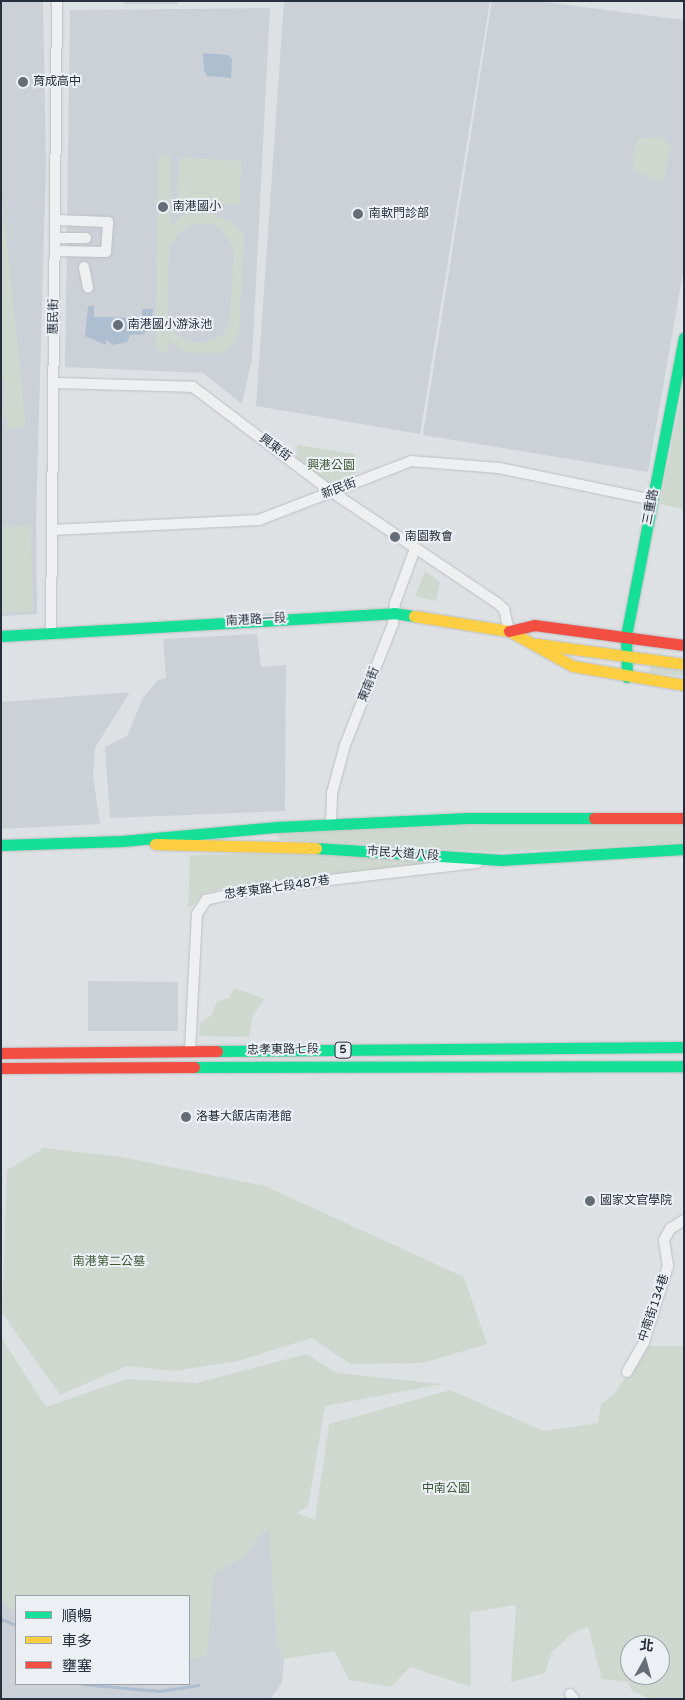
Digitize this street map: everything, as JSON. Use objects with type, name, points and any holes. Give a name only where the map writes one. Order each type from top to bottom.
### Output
[{"type":"main road","name":"三重路","points":[[627,677],[626,636],[684,338]]},
{"type":"main road","name":"南港路一段","points":[[1,636],[394,612],[509,631],[532,643],[626,654],[684,664]]},
{"type":"main road","name":"南港路一段","points":[[509,631],[534,625],[684,645]]},
{"type":"main road","points":[[532,643],[574,666],[627,677],[684,685]]},
{"type":"main road","name":"市民大道八段","points":[[1,845],[122,841],[277,826],[468,818],[684,818]]},
{"type":"main road","name":"市民大道八段","points":[[122,841],[179,846],[276,847],[502,860],[684,849]]},
{"type":"main road","name":"忠孝東路七段","points":[[1,1053],[684,1047]]},
{"type":"main road","name":"忠孝東路七段","points":[[1,1068],[684,1066]]},
{"type":"street","name":"惠民街","points":[[51,633],[57,1]]},
{"type":"street","points":[[55,220],[108,222],[106,252],[55,251]]},
{"type":"street","points":[[55,238],[86,238]]},
{"type":"street","points":[[84,266],[88,288]]},
{"type":"street","name":"興東街","points":[[54,383],[193,387],[332,492],[496,602],[504,609],[509,631]]},
{"type":"street","name":"新民街","points":[[52,530],[259,520],[411,461],[500,468],[652,500]]},
{"type":"street","name":"東南街","points":[[331,824],[332,793],[344,745],[393,624],[399,589],[415,549]]},
{"type":"street","points":[[276,847],[270,835],[277,826]]},
{"type":"street","name":"忠孝東路七段487巷","points":[[190,1051],[197,914],[206,900],[252,889],[502,860]]},
{"type":"street","name":"中南街134巷","points":[[626,1372],[644,1342],[668,1266],[664,1240],[670,1229],[684,1220]]},
{"type":"shaded area","points":[[1,1],[43,1],[46,163],[36,520],[37,614],[1,616]]},
{"type":"shaded area","points":[[124,1],[178,1],[178,4],[123,4]]},
{"type":"shaded area","points":[[284,1],[490,1],[420,434],[256,406]]},
{"type":"shaded area","points":[[492,1],[537,1],[684,20],[684,267],[648,472],[423,435]]},
{"type":"shaded area","name":"南港國小","points":[[270,8],[252,359],[242,404],[203,373],[65,367],[70,10]]},
{"type":"shaded area","points":[[257,634],[261,667],[286,665],[285,811],[110,818],[105,747],[127,736],[143,698],[158,680],[166,678],[163,639]]},
{"type":"shaded area","points":[[130,692],[95,748],[93,776],[100,824],[1,829],[1,702]]},
{"type":"shaded area","points":[[88,981],[178,982],[178,1031],[88,1031]]},
{"type":"shaded area","points":[[1,1469],[269,1503],[277,1644],[284,1659],[282,1683],[270,1699],[1,1699]]},
{"type":"green space","points":[[661,137],[671,145],[664,180],[660,182],[632,170],[637,139]]},
{"type":"green space","points":[[158,156],[170,156],[171,226],[181,216],[191,213],[212,214],[234,223],[244,235],[239,330],[234,344],[220,353],[190,353],[172,344],[168,338],[167,352],[156,350]],"holes":[[[194,224],[209,224],[221,229],[234,250],[229,325],[221,336],[201,343],[186,341],[175,333],[168,317],[169,247],[179,233]]]},
{"type":"green space","points":[[179,157],[241,161],[240,205],[178,202]]},
{"type":"green space","points":[[1,187],[26,426],[8,429],[7,416],[1,424],[4,380],[1,380]]},
{"type":"green space","points":[[684,384],[684,509],[660,504]]},
{"type":"green space","name":"興港公園","points":[[297,445],[355,454],[356,473],[330,484],[296,459]]},
{"type":"green space","points":[[31,525],[33,611],[1,612],[1,527]]},
{"type":"green space","points":[[425,571],[440,582],[436,601],[415,596]]},
{"type":"green space","points":[[651,665],[684,670],[684,676],[649,673]]},
{"type":"green space","points":[[489,824],[684,824],[684,843],[495,852],[281,840],[275,834]]},
{"type":"green space","points":[[288,853],[424,860],[423,866],[227,887],[207,893],[188,909],[190,855]]},
{"type":"green space","points":[[234,988],[265,999],[253,1015],[249,1037],[199,1036],[200,1022],[212,1015],[217,1001],[229,998]]},
{"type":"green space","name":"南港第二公墓","points":[[44,1148],[122,1157],[265,1186],[464,1277],[487,1344],[423,1363],[350,1364],[312,1338],[238,1361],[174,1371],[127,1366],[60,1395],[2,1313],[7,1170]]},
{"type":"green space","name":"中南公園","points":[[1,1337],[46,1407],[127,1379],[197,1383],[306,1354],[337,1373],[442,1384],[325,1406],[308,1506],[297,1513],[315,1520],[329,1424],[450,1390],[544,1431],[598,1423],[601,1404],[614,1394],[646,1346],[684,1346],[684,1699],[651,1699],[632,1691],[629,1685],[670,1685],[670,1635],[620,1635],[620,1681],[602,1679],[588,1627],[573,1633],[552,1652],[545,1673],[511,1682],[516,1605],[470,1612],[471,1687],[410,1667],[391,1687],[349,1680],[334,1651],[284,1659],[277,1644],[269,1529],[259,1535],[245,1557],[214,1573],[207,1656],[190,1660],[190,1595],[15,1595],[15,1610],[1,1602]]},
{"type":"water","points":[[203,53],[228,55],[232,59],[231,78],[207,76],[204,70]]},
{"type":"water","name":"南港國小游泳池","points":[[88,306],[94,306],[94,317],[142,318],[142,309],[153,309],[151,326],[144,334],[130,335],[127,342],[113,345],[106,340],[106,345],[85,336]]},
{"type":"waterway","points":[[1,1619],[15,1625]]},
{"type":"waterway","points":[[93,1685],[159,1691],[199,1685]]},
{"type":"traffic: fast","points":[[627,677],[626,636],[684,338]]},
{"type":"traffic: fast","points":[[1,636],[394,613],[414,616]]},
{"type":"traffic: fast","points":[[1,845],[122,841],[277,827],[468,818],[594,818]]},
{"type":"traffic: fast","points":[[316,848],[502,860],[684,849]]},
{"type":"traffic: fast","points":[[217,1051],[684,1047]]},
{"type":"traffic: fast","points":[[194,1067],[684,1066]]},
{"type":"traffic: slow","points":[[414,616],[509,631],[573,666],[684,685]]},
{"type":"traffic: slow","points":[[537,644],[684,664]]},
{"type":"traffic: slow","points":[[155,844],[316,848]]},
{"type":"traffic: jam","points":[[509,631],[534,625],[684,645]]},
{"type":"traffic: jam","points":[[594,818],[684,818]]},
{"type":"traffic: jam","points":[[1,1053],[217,1051]]},
{"type":"traffic: jam","points":[[1,1068],[194,1067]]},
{"type":"place","name":"育成高中","points":[[23,82]]},
{"type":"place","name":"南港國小","points":[[163,207]]},
{"type":"place","name":"南軟門診部","points":[[358,214]]},
{"type":"place","name":"南港國小游泳池","points":[[118,325]]},
{"type":"place","name":"南園教會","points":[[395,537]]},
{"type":"place","name":"洛碁大飯店南港館","points":[[186,1117]]},
{"type":"place","name":"國家文官學院","points":[[590,1201]]}]
